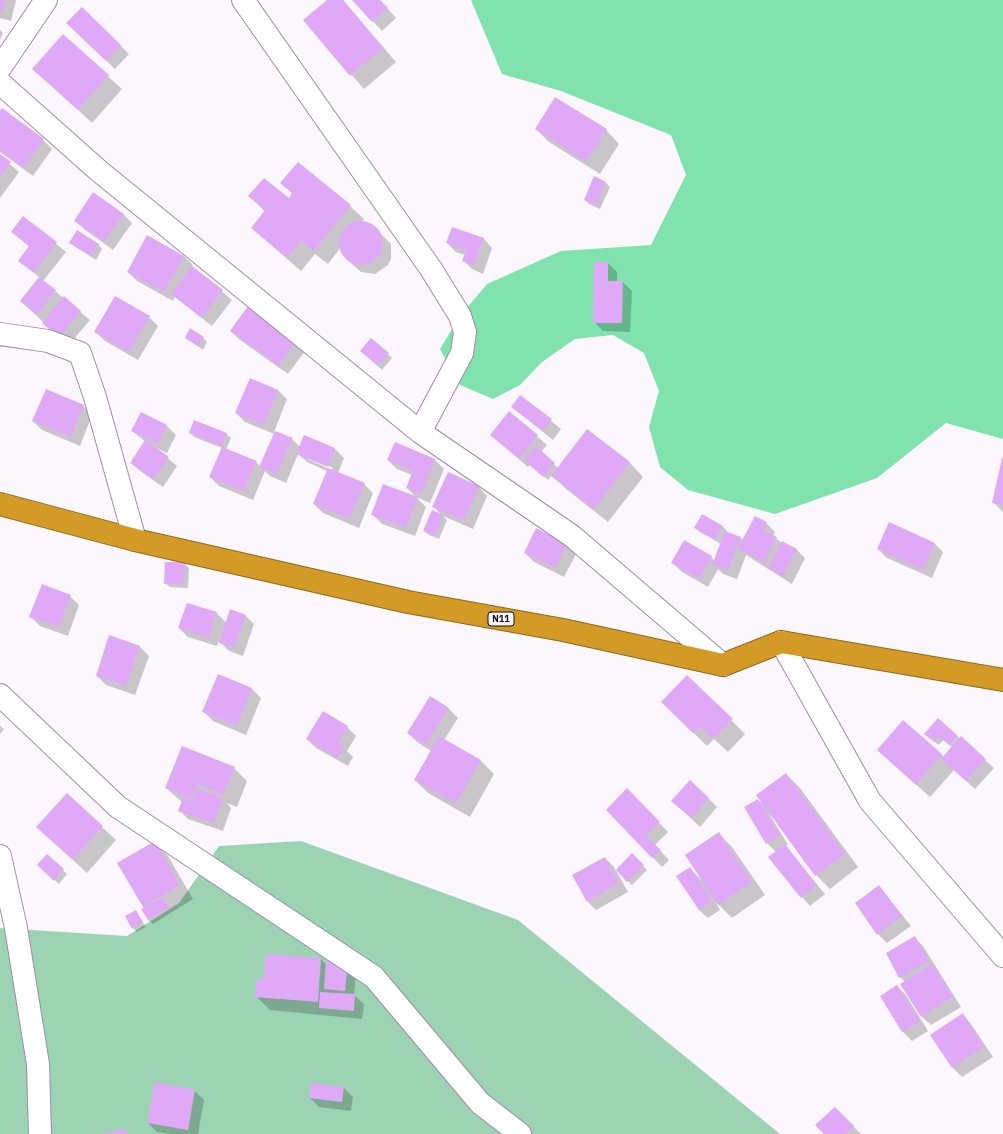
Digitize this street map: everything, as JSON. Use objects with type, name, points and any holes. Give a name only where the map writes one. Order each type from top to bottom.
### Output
[{"type":"highway","name":"N11","points":[[0,504],[135,540],[408,602],[563,630],[723,665]]},
{"type":"highway","points":[[723,665],[781,642],[1003,680]]},
{"type":"street","points":[[0,68],[46,0]]},
{"type":"street","points":[[243,0],[427,262],[460,316],[465,332],[462,353],[420,432]]},
{"type":"street","points":[[0,83],[99,171],[420,432],[572,536],[723,665]]},
{"type":"street","points":[[0,334],[48,341],[80,353],[95,398],[135,540]]},
{"type":"street","points":[[781,642],[870,801],[1003,956]]},
{"type":"street","points":[[0,695],[118,807],[374,977],[480,1103],[520,1134]]},
{"type":"street","points":[[0,856],[16,928],[38,1064],[40,1134]]},
{"type":"green space","points":[[471,0],[1003,0],[1003,439],[946,423],[877,478],[775,514],[688,490],[660,467],[649,427],[659,391],[644,353],[613,335],[575,339],[542,362],[520,385],[493,399],[460,385],[440,349],[460,316],[487,284],[561,251],[651,245],[686,175],[671,135],[561,91],[502,74]]},
{"type":"green space","points":[[301,841],[518,920],[780,1134],[0,1134],[0,928],[127,936],[179,903],[219,846]]},
{"type":"building","points":[[0,0],[5,0],[2,12],[0,12]]},
{"type":"building","points":[[327,0],[343,0],[383,48],[350,76],[303,20]]},
{"type":"building","points":[[352,0],[380,0],[388,8],[372,22]]},
{"type":"building","points":[[82,7],[121,45],[106,61],[66,23]]},
{"type":"building","points":[[63,34],[109,75],[78,110],[32,69]]},
{"type":"building","points":[[555,97],[607,129],[586,162],[535,129]]},
{"type":"building","points":[[2,108],[44,139],[24,168],[0,151],[0,111]]},
{"type":"building","points":[[0,154],[11,162],[0,177]]},
{"type":"building","points":[[298,162],[351,205],[314,251],[301,241],[287,258],[251,228],[265,210],[248,196],[264,178],[289,198],[292,193],[280,183]]},
{"type":"building","points":[[594,176],[606,182],[596,205],[584,200]]},
{"type":"building","points":[[93,192],[124,214],[104,242],[74,221]]},
{"type":"building","points":[[23,216],[57,242],[34,273],[18,261],[29,246],[11,232]]},
{"type":"building","points":[[365,221],[370,222],[377,227],[382,234],[382,252],[377,259],[370,264],[357,265],[352,264],[345,259],[340,252],[339,239],[340,234],[345,227],[352,222]]},
{"type":"building","points":[[452,227],[484,238],[474,265],[462,261],[466,250],[446,243]]},
{"type":"building","points":[[77,230],[99,244],[91,256],[69,243]]},
{"type":"building","points":[[147,235],[184,256],[164,292],[127,272]]},
{"type":"building","points":[[594,262],[608,262],[608,281],[623,281],[622,323],[593,323]]},
{"type":"building","points":[[192,266],[223,290],[202,318],[171,294]]},
{"type":"building","points":[[39,277],[56,290],[37,315],[20,301]]},
{"type":"building","points":[[64,296],[81,311],[59,338],[42,323]]},
{"type":"building","points":[[115,296],[150,316],[129,352],[94,332]]},
{"type":"building","points":[[248,306],[296,341],[279,366],[230,331]]},
{"type":"building","points":[[190,328],[204,337],[198,346],[185,338]]},
{"type":"building","points":[[371,338],[389,353],[378,366],[360,351]]},
{"type":"building","points":[[250,378],[278,390],[264,425],[235,413]]},
{"type":"building","points":[[46,389],[84,405],[71,437],[32,421]]},
{"type":"building","points":[[520,395],[552,419],[543,431],[511,407]]},
{"type":"building","points":[[509,411],[538,435],[519,459],[490,435]]},
{"type":"building","points":[[141,412],[167,425],[158,444],[131,431]]},
{"type":"building","points":[[194,420],[227,433],[222,446],[189,433]]},
{"type":"building","points":[[587,429],[630,462],[594,509],[551,476]]},
{"type":"building","points":[[275,431],[293,438],[277,474],[259,467]]},
{"type":"building","points":[[304,435],[335,448],[328,467],[296,454]]},
{"type":"building","points":[[145,440],[169,457],[154,479],[130,463]]},
{"type":"building","points":[[395,442],[435,459],[421,494],[406,488],[413,471],[387,460]]},
{"type":"building","points":[[536,446],[555,463],[543,477],[524,460]]},
{"type":"building","points":[[222,447],[257,461],[244,491],[209,477]]},
{"type":"building","points":[[1003,458],[1003,505],[992,503]]},
{"type":"building","points":[[328,468],[365,483],[350,519],[313,504]]},
{"type":"building","points":[[448,472],[479,486],[464,521],[432,507]]},
{"type":"building","points":[[383,484],[418,497],[406,528],[371,515]]},
{"type":"building","points":[[432,510],[443,515],[435,536],[423,531]]},
{"type":"building","points":[[702,514],[723,526],[715,539],[694,528]]},
{"type":"building","points":[[755,516],[767,522],[763,530],[777,537],[764,563],[738,548]]},
{"type":"building","points":[[889,522],[935,543],[923,570],[877,549]]},
{"type":"building","points":[[536,528],[567,544],[555,568],[524,553]]},
{"type":"building","points":[[725,531],[741,537],[728,571],[712,565]]},
{"type":"building","points":[[684,540],[712,556],[699,579],[671,563]]},
{"type":"building","points":[[782,541],[797,549],[783,576],[768,568]]},
{"type":"building","points":[[165,562],[185,562],[184,584],[164,584]]},
{"type":"building","points":[[42,584],[71,595],[59,627],[29,617]]},
{"type":"building","points":[[187,603],[217,612],[209,638],[178,628]]},
{"type":"building","points":[[230,609],[246,615],[234,648],[219,643]]},
{"type":"building","points":[[109,635],[140,646],[126,686],[96,676]]},
{"type":"building","points":[[218,674],[252,688],[237,726],[202,712]]},
{"type":"building","points":[[687,675],[733,719],[713,739],[700,726],[693,733],[661,702]]},
{"type":"building","points":[[430,696],[449,708],[426,745],[407,733]]},
{"type":"building","points":[[323,711],[348,726],[338,743],[345,747],[338,758],[306,739]]},
{"type":"building","points":[[938,718],[958,736],[949,745],[939,736],[934,742],[924,734]]},
{"type":"building","points":[[903,720],[942,754],[916,785],[877,750]]},
{"type":"building","points":[[439,736],[481,760],[456,804],[414,780]]},
{"type":"building","points":[[961,736],[986,759],[966,781],[941,759]]},
{"type":"building","points":[[182,746],[235,767],[223,795],[197,784],[191,799],[165,788]]},
{"type":"building","points":[[786,773],[845,854],[815,876],[756,795]]},
{"type":"building","points":[[690,780],[709,798],[691,818],[671,801]]},
{"type":"building","points":[[197,788],[223,798],[214,823],[178,811],[183,798],[192,801]]},
{"type":"building","points":[[627,788],[660,822],[646,836],[661,850],[652,858],[606,810]]},
{"type":"building","points":[[67,793],[103,826],[73,860],[36,827]]},
{"type":"building","points":[[758,799],[780,835],[766,844],[744,807]]},
{"type":"building","points":[[719,832],[752,882],[718,905],[685,855]]},
{"type":"building","points":[[155,841],[180,885],[143,907],[117,863]]},
{"type":"building","points":[[785,844],[817,885],[801,898],[768,857]]},
{"type":"building","points":[[632,853],[644,865],[627,882],[616,870]]},
{"type":"building","points":[[47,854],[64,869],[54,881],[37,865]]},
{"type":"building","points":[[605,857],[619,883],[587,902],[572,875]]},
{"type":"building","points":[[690,867],[712,901],[699,910],[676,876]]},
{"type":"building","points":[[879,885],[902,916],[877,935],[855,903]]},
{"type":"building","points":[[163,897],[169,908],[148,920],[141,909]]},
{"type":"building","points":[[136,910],[143,922],[132,929],[125,916]]},
{"type":"building","points":[[915,936],[929,961],[899,978],[886,953]]},
{"type":"building","points":[[266,954],[321,958],[318,1002],[255,997],[257,978],[264,979]]},
{"type":"building","points":[[326,961],[348,962],[345,991],[324,989]]},
{"type":"building","points":[[932,964],[953,997],[921,1017],[900,984]]},
{"type":"building","points":[[897,985],[920,1022],[902,1032],[880,996]]},
{"type":"building","points":[[320,992],[355,994],[354,1011],[319,1008]]},
{"type":"building","points":[[963,1013],[984,1047],[952,1068],[930,1035]]},
{"type":"building","points":[[155,1082],[195,1090],[188,1130],[147,1123]]},
{"type":"building","points":[[311,1083],[344,1087],[342,1102],[309,1098]]},
{"type":"building","points":[[835,1107],[854,1126],[845,1134],[824,1134],[815,1125]]},
{"type":"building","points":[[126,1129],[127,1134],[104,1134],[104,1133]]}]
